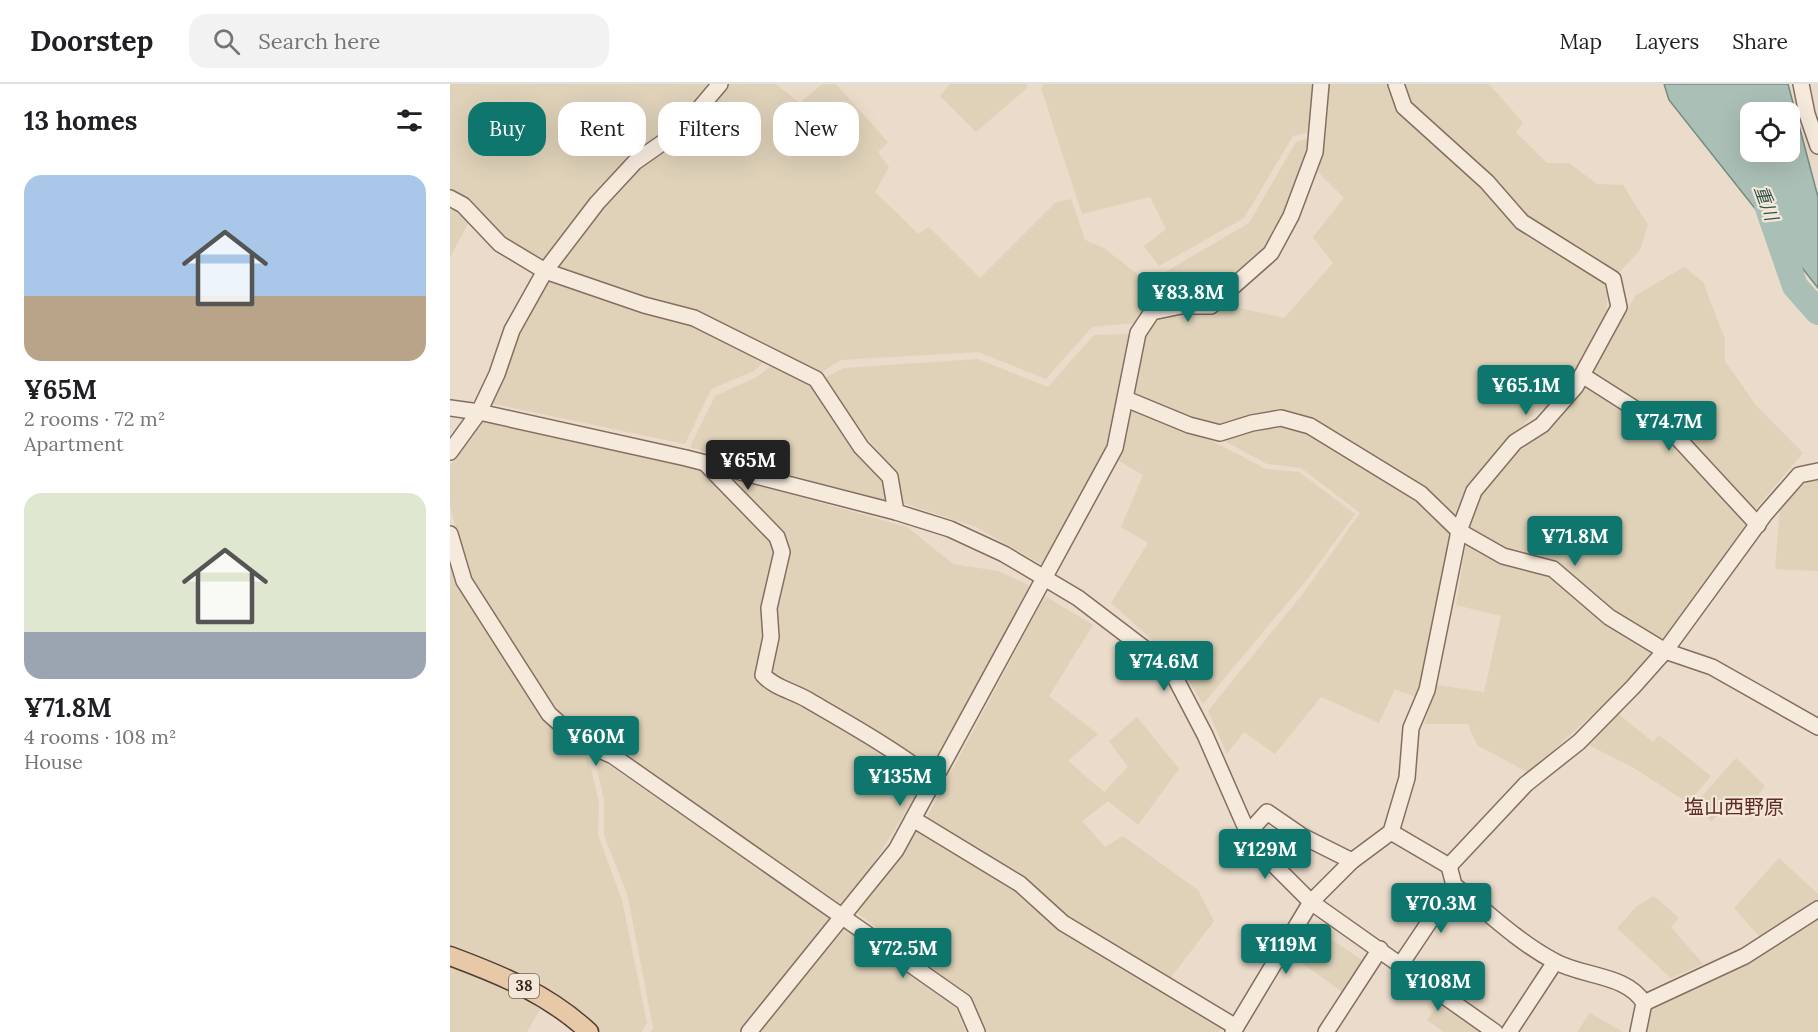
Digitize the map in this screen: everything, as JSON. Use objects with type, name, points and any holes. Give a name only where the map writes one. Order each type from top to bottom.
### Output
[{"type":"main road","name":"38","points":[[450,956],[528,988],[551,1001],[589,1032]]},
{"type":"street","points":[[450,452],[479,412],[497,374],[512,330],[545,271],[597,203],[634,162],[682,129],[720,84]]},
{"type":"street","points":[[749,1032],[896,850],[1115,448],[1138,333],[1152,312],[1181,306],[1211,306],[1271,253],[1291,216],[1315,152],[1321,84]]},
{"type":"street","points":[[913,819],[1020,884],[1063,923],[1234,1030],[1311,902],[1352,861],[1391,832],[1407,778],[1412,728],[1427,690],[1459,531],[1474,491],[1515,442],[1542,425],[1582,375],[1619,307],[1613,279],[1522,222],[1487,182],[1404,107],[1396,84]]},
{"type":"street","points":[[1801,84],[1807,114],[1818,146]]},
{"type":"street","points":[[450,198],[463,205],[500,244],[545,271],[644,305],[694,318],[816,379],[861,447],[890,477],[896,512]]},
{"type":"street","points":[[1582,375],[1674,433],[1758,525]]},
{"type":"street","points":[[1126,399],[1189,425],[1220,433],[1252,423],[1281,418],[1310,426],[1420,494],[1459,531],[1503,556],[1553,569],[1609,617],[1665,651],[1712,667],[1818,727]]},
{"type":"street","points":[[450,408],[479,412],[705,463],[896,512],[950,529],[1004,554],[1045,578],[1119,626],[1170,668],[1205,735],[1248,832],[1275,866],[1311,902],[1495,1032]]},
{"type":"street","points":[[705,463],[777,537],[782,552],[769,608],[771,637],[764,675],[770,683],[802,697],[898,752],[934,780]]},
{"type":"street","points":[[1449,866],[1526,784],[1579,742],[1665,651],[1758,525],[1799,475],[1818,471]]},
{"type":"street","points":[[450,534],[464,581],[549,714],[579,741],[613,756],[964,1002],[977,1032]]},
{"type":"street","points":[[1248,832],[1267,812],[1302,836],[1352,861]]},
{"type":"street","points":[[1391,832],[1449,866],[1454,885],[1555,962],[1611,980],[1638,993],[1644,1004],[1638,1032]]},
{"type":"street","points":[[1401,964],[1454,885]]},
{"type":"street","points":[[1644,1004],[1745,956],[1818,909]]},
{"type":"street","points":[[1326,1032],[1380,949]]},
{"type":"street","points":[[1509,1032],[1555,962]]},
{"type":"shaded area","points":[[450,84],[714,84],[697,102],[658,102],[658,144],[543,266],[502,241],[450,193]]},
{"type":"shaded area","points":[[726,84],[776,84],[799,102],[773,102],[773,156],[859,156],[859,110],[888,142],[878,152],[889,167],[875,192],[918,234],[929,227],[980,278],[1055,203],[1071,199],[1085,240],[1104,248],[1175,304],[1149,305],[1136,323],[1092,327],[1046,379],[979,352],[841,360],[817,375],[646,301],[553,267],[636,168],[658,147],[658,156],[761,156],[761,102],[707,102]]},
{"type":"shaded area","points":[[822,84],[836,84],[852,102],[801,102]]},
{"type":"shaded area","points":[[950,84],[1026,84],[1028,87],[976,132],[940,96]]},
{"type":"shaded area","points":[[1044,84],[1313,84],[1309,132],[1293,136],[1244,218],[1159,266],[1144,246],[1166,229],[1150,197],[1082,214],[1041,88]]},
{"type":"shaded area","points":[[1327,84],[1390,84],[1485,187],[1602,279],[1607,292],[1607,316],[1561,397],[1530,417],[1471,486],[1418,698],[1395,689],[1379,723],[1321,697],[1275,754],[1244,732],[1227,754],[1208,711],[1305,591],[1360,513],[1301,468],[1267,464],[1184,419],[1132,400],[1143,340],[1159,316],[1207,312],[1221,304],[1284,318],[1333,263],[1313,237],[1344,198],[1318,172]]},
{"type":"shaded area","points":[[1404,84],[1489,84],[1523,123],[1516,132],[1547,163],[1569,163],[1597,184],[1623,185],[1648,225],[1640,250],[1617,275],[1521,215],[1413,106]]},
{"type":"shaded area","points":[[1309,138],[1293,194],[1265,247],[1204,300],[1179,299],[1155,278],[1249,223],[1296,142]]},
{"type":"shaded area","points":[[450,203],[470,220],[450,257]]},
{"type":"shaded area","points":[[1684,267],[1703,282],[1725,339],[1725,361],[1755,404],[1803,453],[1752,513],[1673,427],[1591,373],[1635,296]]},
{"type":"shaded area","points":[[547,278],[692,325],[766,360],[754,371],[711,389],[685,444],[489,403],[512,346]]},
{"type":"shaded area","points":[[1131,334],[1109,447],[1043,565],[976,527],[900,502],[895,472],[828,391],[823,379],[844,368],[978,359],[1048,387],[1094,335]]},
{"type":"shaded area","points":[[771,366],[812,382],[885,479],[888,492],[883,502],[690,447],[715,396],[757,377]]},
{"type":"shaded area","points":[[1585,384],[1670,438],[1746,525],[1664,643],[1595,600],[1555,562],[1506,553],[1468,527],[1478,496],[1517,447]]},
{"type":"shaded area","points":[[1130,407],[1181,425],[1266,469],[1299,472],[1355,514],[1309,577],[1203,704],[1176,661],[1111,603],[1148,543],[1121,527],[1143,475],[1116,459]]},
{"type":"shaded area","points":[[481,419],[703,469],[773,541],[777,553],[759,682],[893,754],[925,781],[865,877],[840,905],[616,749],[582,733],[554,706],[470,579],[450,507],[450,466]]},
{"type":"shaded area","points":[[725,476],[907,527],[953,564],[998,571],[1033,587],[932,769],[893,742],[773,679],[769,672],[774,605],[787,545]]},
{"type":"shaded area","points":[[1810,480],[1818,480],[1818,571],[1775,569],[1780,507],[1797,488]]},
{"type":"shaded area","points":[[1466,543],[1549,575],[1655,651],[1636,674],[1529,773],[1477,745],[1468,724],[1424,724],[1437,685],[1484,692],[1501,616],[1456,605]]},
{"type":"shaded area","points":[[450,552],[543,718],[587,753],[599,802],[598,835],[622,900],[647,1023],[642,1032],[599,1032],[551,992],[514,971],[450,946]]},
{"type":"shaded area","points":[[1045,596],[1093,625],[1049,696],[1098,734],[1068,761],[1104,792],[1128,767],[1109,741],[1137,717],[1179,769],[1138,825],[1108,801],[1082,821],[1105,847],[1123,836],[1198,890],[1214,921],[1169,980],[1069,920],[926,819]]},
{"type":"shaded area","points":[[1617,713],[1653,742],[1659,735],[1711,776],[1688,803],[1634,768],[1587,744]]},
{"type":"shaded area","points":[[594,755],[832,918],[740,1032],[651,1032],[653,1028],[628,897],[604,835],[604,800]]},
{"type":"shaded area","points":[[1736,758],[1765,786],[1744,816],[1728,802],[1711,822],[1696,803]]},
{"type":"shaded area","points":[[919,827],[1008,884],[1057,925],[1225,1021],[1219,1032],[985,1032],[969,996],[857,913]]},
{"type":"shaded area","points":[[1779,858],[1818,894],[1818,899],[1760,937],[1734,908]]},
{"type":"shaded area","points":[[1654,896],[1679,918],[1671,927],[1703,964],[1671,978],[1617,928],[1637,906]]},
{"type":"shaded area","points":[[1818,918],[1818,1032],[1642,1032],[1649,1012],[1666,999],[1750,958]]},
{"type":"shaded area","points":[[846,927],[955,1006],[966,1032],[760,1032]]},
{"type":"shaded area","points":[[1314,928],[1365,962],[1344,993],[1288,953],[1301,930]]},
{"type":"shaded area","points":[[450,965],[542,1006],[527,1032],[450,1032]]},
{"type":"shaded area","points":[[1441,1000],[1487,1032],[1444,1032],[1427,1020]]},
{"type":"shaded area","points":[[1590,1013],[1623,1032],[1577,1032]]},
{"type":"water","points":[[1664,84],[1788,84],[1793,102],[1740,102],[1740,162],[1800,162],[1800,129],[1818,197],[1818,288],[1669,100]]},
{"type":"waterway","name":"重川","points":[[1767,205],[1795,286],[1818,312]]},
{"type":"district","name":"塩山西野原","points":[[1734,807]]}]
